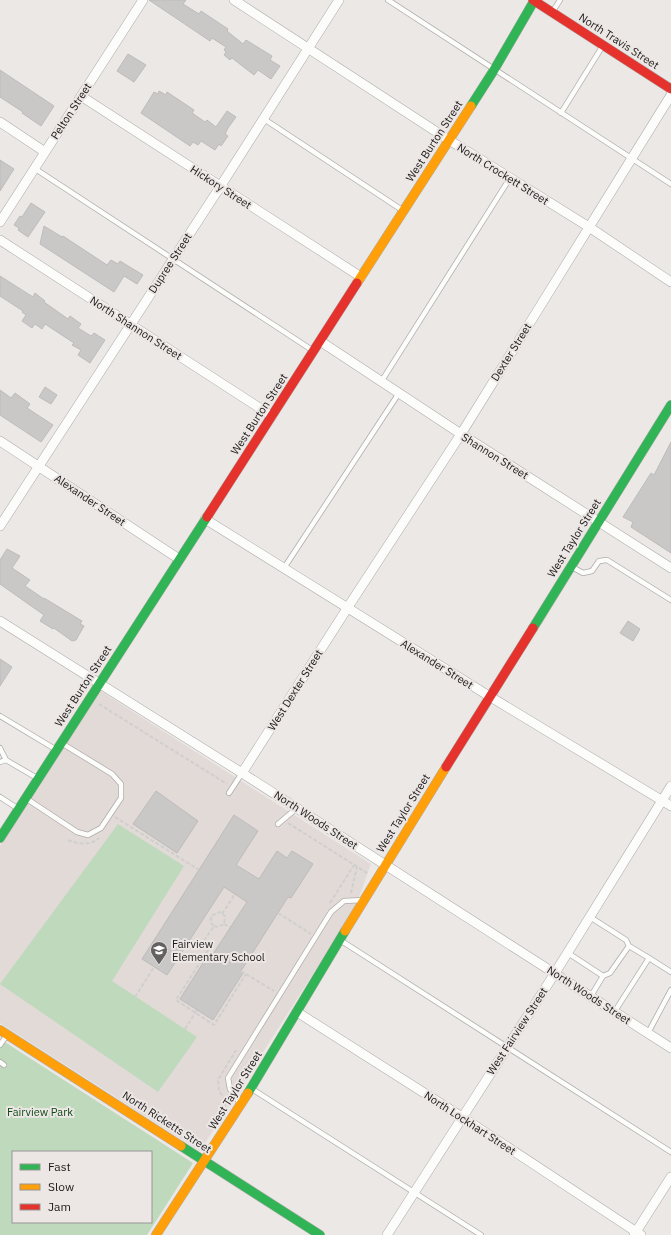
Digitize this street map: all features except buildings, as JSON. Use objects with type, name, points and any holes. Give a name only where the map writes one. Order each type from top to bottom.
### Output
[{"type":"street","name":"Pelton Street","points":[[1,219],[143,0]]},
{"type":"street","name":"North Crockett Street","points":[[234,0],[449,140],[589,227],[671,282]]},
{"type":"street","name":"Dupree Street","points":[[0,526],[264,119],[339,0]]},
{"type":"street","name":"West Burton Street","points":[[2,832],[26,798],[404,211],[494,70],[534,0]]},
{"type":"street","name":"North Travis Street","points":[[534,0],[671,89]]},
{"type":"street","name":"Dexter Street","points":[[348,607],[461,434],[671,95]]},
{"type":"street","name":"Hickory Street","points":[[81,96],[361,277]]},
{"type":"street","points":[[0,122],[45,152]]},
{"type":"street","name":"North Shannon Street","points":[[0,240],[272,416]]},
{"type":"street","name":"Shannon Street","points":[[320,341],[461,434],[671,568]]},
{"type":"street","name":"West Taylor Street","points":[[156,1235],[241,1104],[378,876],[598,521],[665,419],[671,405]]},
{"type":"street","name":"Alexander Street","points":[[0,441],[179,559]]},
{"type":"street","name":"Alexander Street","points":[[205,519],[489,696],[671,806]]},
{"type":"street","name":"West Dexter Street","points":[[242,773],[348,607]]},
{"type":"street","name":"North Woods Street","points":[[0,621],[242,773],[671,1048]]},
{"type":"street","name":"West Fairview Street","points":[[387,1235],[568,953],[671,786]]},
{"type":"street","name":"North Lockhart Street","points":[[296,1012],[462,1117],[637,1234]]},
{"type":"street","name":"North Ricketts Street","points":[[4,1032],[320,1235]]},
{"type":"street","points":[[637,1234],[671,1177]]},
{"type":"lane","points":[[388,0],[671,184]]},
{"type":"lane","points":[[552,12],[560,0]]},
{"type":"lane","points":[[561,113],[603,45]]},
{"type":"lane","points":[[264,119],[404,211]]},
{"type":"lane","points":[[34,168],[314,351]]},
{"type":"lane","points":[[382,382],[510,178]]},
{"type":"lane","points":[[284,568],[399,393]]},
{"type":"lane","points":[[570,566],[583,574],[592,571],[599,561],[607,560],[671,600]]},
{"type":"lane","points":[[0,716],[112,774],[121,784],[121,798],[101,828],[88,835],[77,832],[26,798]]},
{"type":"lane","points":[[0,748],[6,760],[38,779]]},
{"type":"lane","points":[[0,762],[6,760]]},
{"type":"lane","points":[[230,793],[242,773]]},
{"type":"lane","points":[[0,797],[19,808]]},
{"type":"lane","points":[[278,824],[297,808]]},
{"type":"lane","points":[[241,1104],[230,1089],[228,1078],[331,912],[344,901],[364,900]]},
{"type":"lane","points":[[590,917],[626,940],[629,946],[671,972]]},
{"type":"lane","points":[[340,940],[671,1152]]},
{"type":"lane","points":[[591,996],[603,976],[610,973],[629,946]]},
{"type":"lane","points":[[568,953],[603,976]]},
{"type":"lane","points":[[615,1011],[649,958]]},
{"type":"lane","points":[[648,1033],[671,990]]},
{"type":"lane","points":[[0,1045],[4,1032]]},
{"type":"lane","points":[[250,1088],[481,1235]]},
{"type":"path","points":[[90,698],[228,785]]},
{"type":"path","points":[[110,814],[157,842],[199,870]]},
{"type":"path","points":[[288,823],[357,868],[366,873],[378,876]]},
{"type":"path","points":[[349,900],[357,868]]},
{"type":"path","points":[[222,914],[235,894]]},
{"type":"path","points":[[214,926],[211,923],[212,916],[220,912],[222,914]]},
{"type":"path","points":[[278,913],[316,937]]},
{"type":"path","points":[[222,914],[225,916],[224,924]]},
{"type":"path","points":[[214,926],[218,927],[224,924]]},
{"type":"path","points":[[224,924],[230,927]]},
{"type":"path","points":[[214,926],[201,946],[208,950],[176,1000],[214,1025],[246,974]]},
{"type":"path","points":[[135,997],[154,967]]},
{"type":"path","points":[[241,971],[280,995]]},
{"type":"path","points":[[185,1029],[197,1010]]},
{"type":"shaded area","name":"Fairview Elementary School","points":[[99,690],[371,864],[355,908],[200,1151],[0,1023],[0,846]]},
{"type":"green space","points":[[118,824],[184,866],[112,981],[197,1037],[158,1092],[0,984]]},
{"type":"green space","name":"Fairview Park","points":[[0,1039],[193,1163],[147,1235],[0,1235]]},
{"type":"traffic: fast","points":[[471,106],[494,70],[534,1]]},
{"type":"traffic: fast","points":[[533,628],[671,405]]},
{"type":"traffic: fast","points":[[0,838],[207,517]]},
{"type":"traffic: fast","points":[[248,1093],[345,931]]},
{"type":"traffic: fast","points":[[181,1146],[320,1235]]},
{"type":"traffic: slow","points":[[357,283],[471,106]]},
{"type":"traffic: slow","points":[[345,931],[446,767]]},
{"type":"traffic: slow","points":[[0,1030],[181,1146]]},
{"type":"traffic: slow","points":[[156,1235],[248,1093]]},
{"type":"traffic: jam","points":[[533,0],[671,89]]},
{"type":"traffic: jam","points":[[207,517],[357,283]]},
{"type":"traffic: jam","points":[[446,767],[533,628]]},
{"type":"place","name":"Fairview Elementary School","points":[[159,965]]}]
